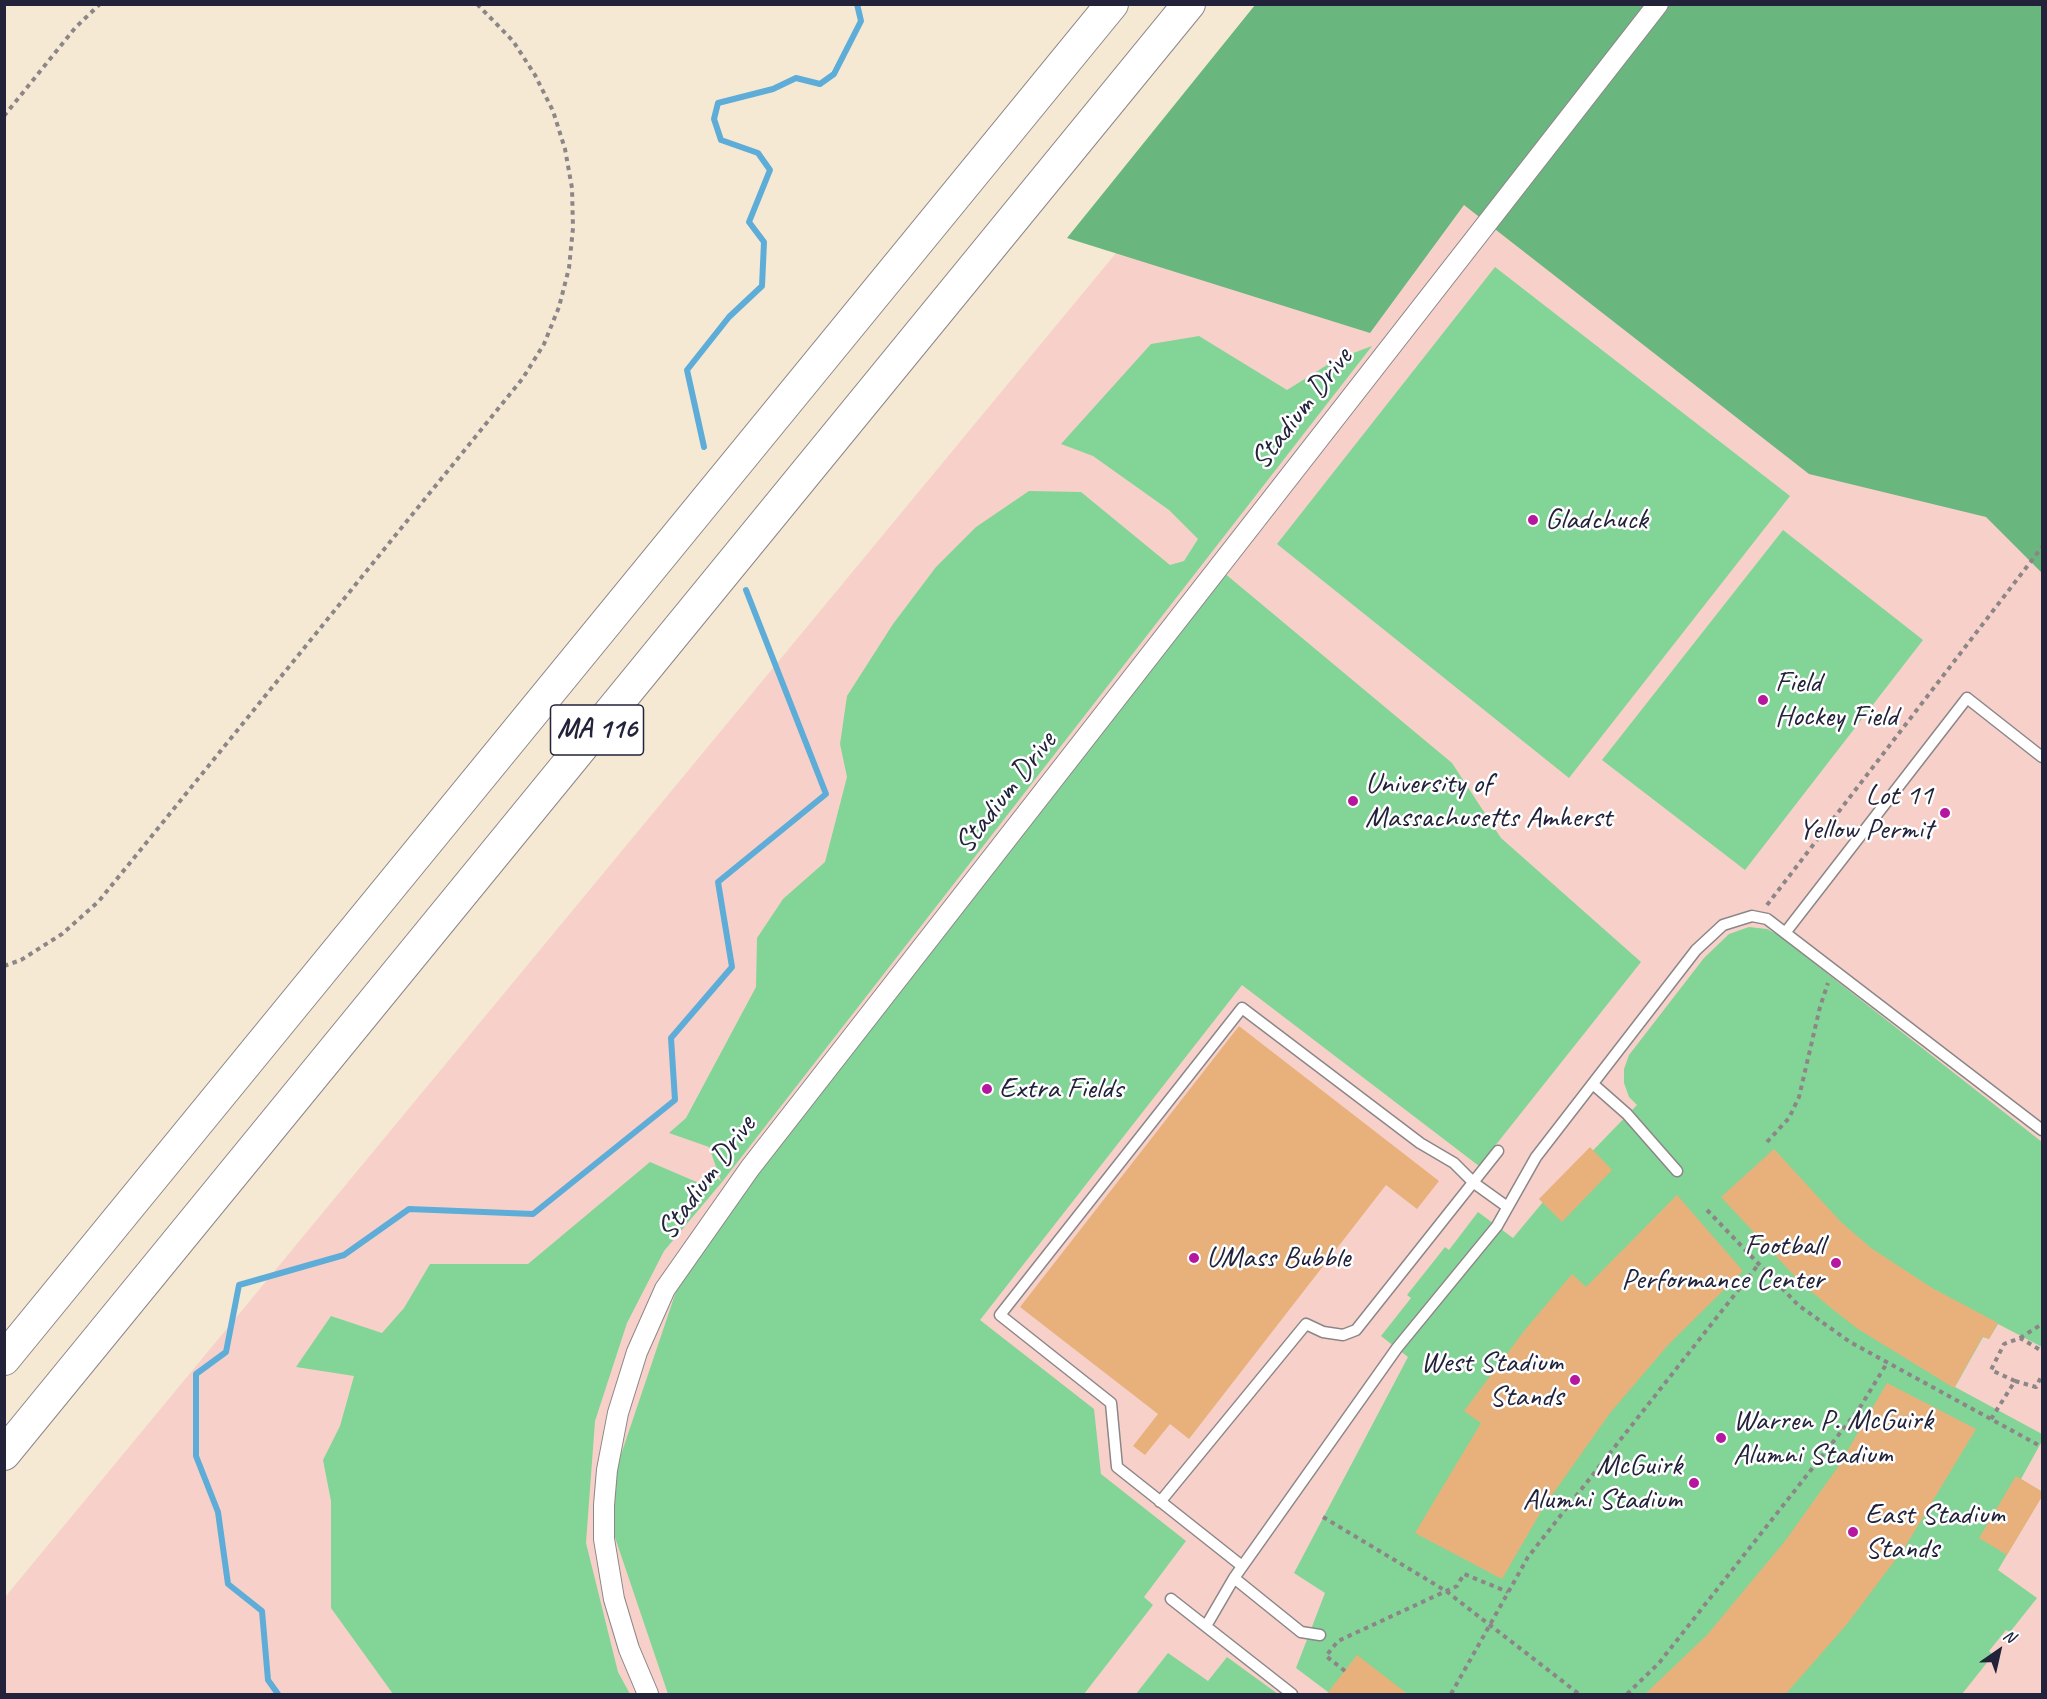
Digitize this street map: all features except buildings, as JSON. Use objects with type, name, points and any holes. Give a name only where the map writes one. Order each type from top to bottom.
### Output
[{"type":"main road","name":"MA 116","points":[[4,1359],[1112,4]]},
{"type":"main road","name":"MA 116","points":[[4,1454],[1189,4]]},
{"type":"street","name":"Stadium Drive","points":[[648,1695],[629,1649],[614,1599],[604,1539],[604,1504],[611,1441],[623,1394],[637,1352],[665,1289],[750,1168],[1050,786],[1323,430],[1658,4]]},
{"type":"lane","points":[[1785,933],[1967,698],[2043,757]]},
{"type":"lane","points":[[1206,1626],[1242,1566],[1397,1348],[1497,1226],[1506,1206],[1536,1157],[1712,933],[1736,919],[1759,915],[2043,1130]]},
{"type":"lane","points":[[1242,1566],[1117,1467],[1111,1402],[1000,1315],[1242,1008],[1420,1143],[1454,1163],[1474,1183],[1506,1206]]},
{"type":"lane","points":[[1593,1085],[1627,1114],[1677,1171]]},
{"type":"lane","points":[[1160,1502],[1306,1324],[1323,1332],[1343,1335],[1356,1330],[1498,1151]]},
{"type":"lane","points":[[1234,1578],[1301,1632],[1320,1635]]},
{"type":"lane","points":[[1171,1599],[1292,1695]]},
{"type":"path","points":[[4,116],[75,28],[100,4]]},
{"type":"path","points":[[4,966],[21,960],[62,934],[99,901],[523,378],[544,344],[559,307],[569,268],[573,228],[572,188],[566,149],[553,111],[535,75],[513,41],[477,4]]},
{"type":"path","points":[[1759,915],[2043,547]]},
{"type":"path","points":[[1767,1142],[1795,1109],[1820,1007],[1833,970]]},
{"type":"path","points":[[1707,1209],[1798,1305],[1850,1342],[2043,1447]]},
{"type":"path","points":[[1451,1695],[1528,1557],[1758,1265]]},
{"type":"path","points":[[2043,1324],[2020,1338],[2004,1344],[1991,1370],[2015,1381],[2036,1387],[2043,1375]]},
{"type":"path","points":[[2020,1338],[2043,1351]]},
{"type":"path","points":[[1627,1695],[1659,1664],[1859,1409],[1887,1363]]},
{"type":"path","points":[[1991,1419],[2015,1381]]},
{"type":"path","points":[[1323,1517],[1446,1591],[1579,1695]]},
{"type":"path","points":[[1345,1671],[1326,1656],[1338,1641],[1457,1586],[1464,1574],[1509,1593]]},
{"type":"shaded area","name":"University of Massachusetts Amherst","points":[[1321,5],[2042,5],[2042,1694],[5,1694],[5,1597]]},
{"type":"green space","points":[[1255,5],[2042,5],[2042,573],[1986,517],[1809,474],[1464,205],[1370,333],[1067,238]]},
{"type":"green space","name":"Gladchuck","points":[[1495,267],[1790,496],[1569,778],[1277,544]]},
{"type":"green space","points":[[1199,336],[1287,390],[1335,360],[1372,346],[722,1182],[664,1251],[627,1323],[595,1421],[586,1543],[618,1672],[630,1694],[393,1694],[331,1608],[331,1501],[323,1460],[340,1426],[354,1376],[296,1367],[331,1316],[382,1333],[404,1308],[430,1264],[528,1264],[650,1162],[699,1183],[715,1176],[721,1181],[709,1147],[669,1133],[686,1118],[756,987],[757,938],[783,899],[825,862],[847,777],[840,744],[847,696],[893,624],[936,567],[976,527],[1029,491],[1081,492],[1170,565],[1184,561],[1198,539],[1169,510],[1093,456],[1061,444],[1151,344]]},
{"type":"green space","name":"Field Hockey Field","points":[[1783,530],[1923,640],[1745,870],[1602,760]]},
{"type":"green space","name":"Extra Fields","points":[[1217,567],[1452,763],[1501,838],[1641,962],[1479,1166],[1242,985],[980,1320],[1094,1409],[1101,1474],[1186,1541],[1144,1597],[1153,1605],[1084,1694],[668,1694],[604,1505],[690,1250]]},
{"type":"green space","points":[[1749,927],[1767,929],[1778,935],[2042,1142],[2042,1347],[1998,1324],[1989,1339],[1983,1337],[1955,1387],[2042,1434],[2042,1441],[2021,1479],[2042,1492],[2042,1495],[1998,1570],[2037,1598],[2010,1632],[2006,1630],[1989,1651],[1993,1655],[1962,1694],[1334,1694],[1328,1692],[1296,1668],[1325,1593],[1294,1573],[1408,1357],[1381,1336],[1411,1298],[1407,1295],[1445,1247],[1449,1250],[1478,1212],[1513,1238],[1543,1202],[1637,1105],[1629,1097],[1624,1083],[1624,1069],[1629,1055],[1704,958],[1729,934]]},
{"type":"green space","points":[[1168,1653],[1208,1681],[1227,1657],[1278,1694],[1136,1694]]},
{"type":"waterway","points":[[704,447],[687,370],[729,317],[762,286],[764,242],[749,222],[770,170],[758,153],[721,140],[714,119],[718,103],[773,89],[796,78],[820,84],[834,74],[861,21],[857,4]]},
{"type":"waterway","points":[[278,1694],[268,1680],[262,1611],[228,1584],[218,1512],[196,1456],[196,1374],[226,1352],[239,1285],[344,1255],[409,1209],[533,1214],[675,1100],[671,1038],[732,967],[718,882],[826,794],[746,590]]},
{"type":"place","name":"Gladchuck","points":[[1533,520]]},
{"type":"place","name":"Field Hockey Field","points":[[1763,700]]},
{"type":"place","name":"University of Massachusetts Amherst","points":[[1353,801]]},
{"type":"place","name":"Lot 11 Yellow Permit","points":[[1945,813]]},
{"type":"place","name":"Extra Fields","points":[[987,1089]]},
{"type":"place","name":"UMass Bubble","points":[[1194,1258]]},
{"type":"place","name":"Football Performance Center","points":[[1836,1263]]},
{"type":"place","name":"West Stadium Stands","points":[[1575,1380]]},
{"type":"place","name":"Warren P. McGuirk Alumni Stadium","points":[[1721,1438]]},
{"type":"place","name":"McGuirk Alumni Stadium","points":[[1694,1483]]},
{"type":"place","name":"East Stadium Stands","points":[[1853,1532]]}]
